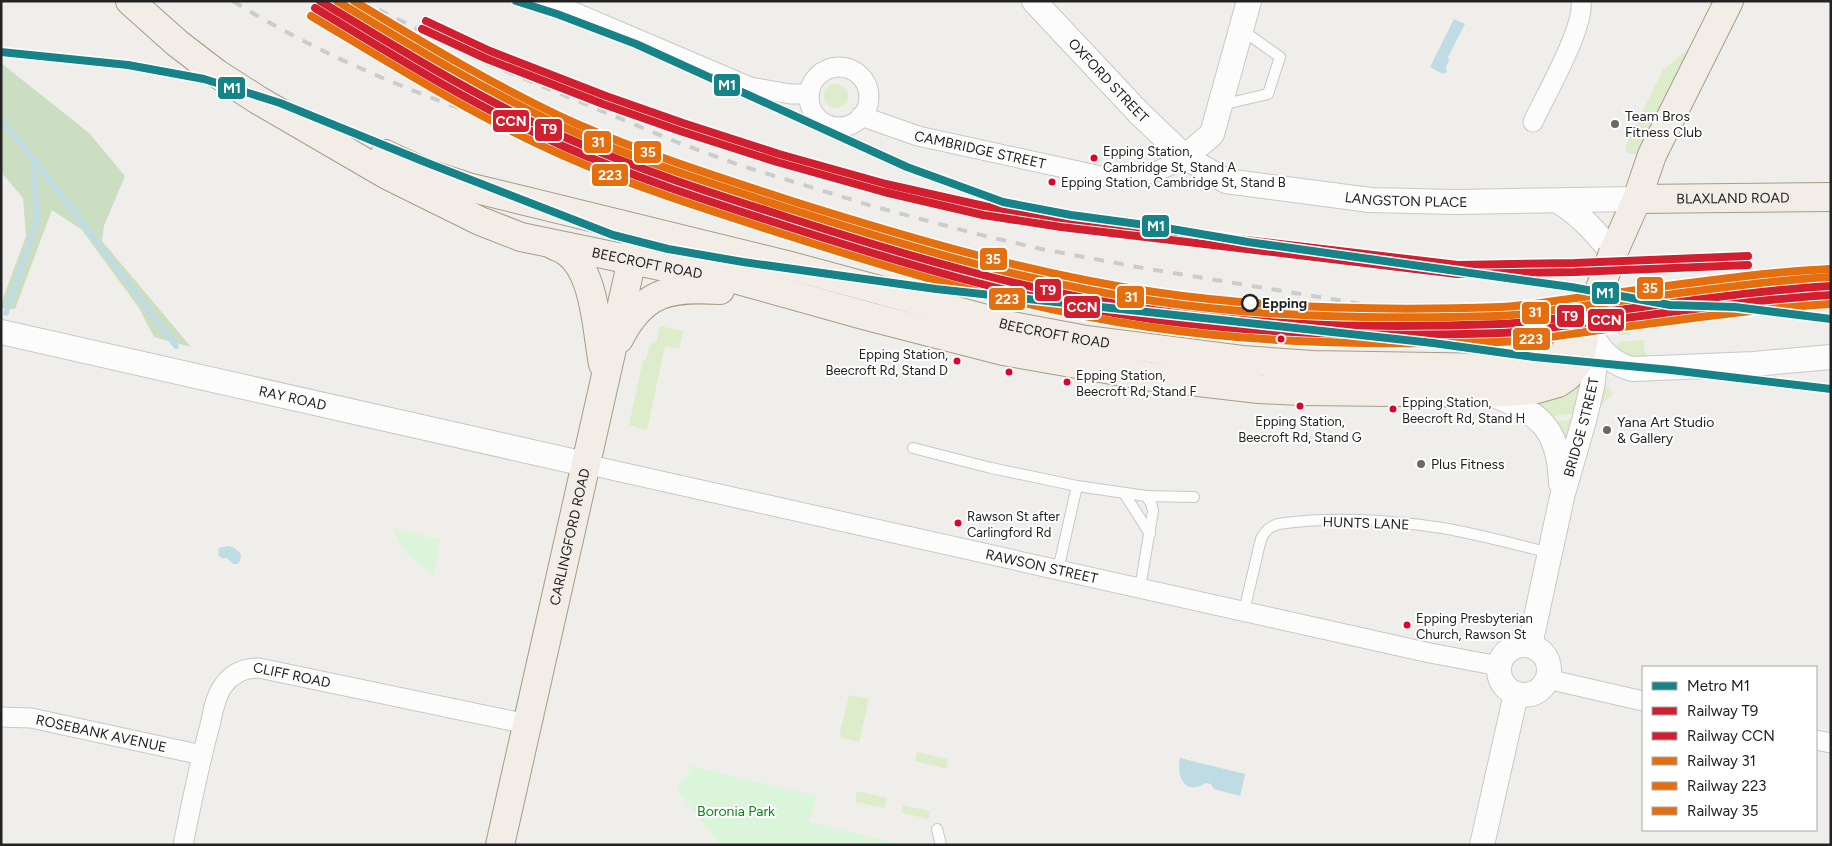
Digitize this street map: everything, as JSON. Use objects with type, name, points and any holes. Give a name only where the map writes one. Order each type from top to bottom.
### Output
[{"type":"main road","name":"BEECROFT ROAD","points":[[130,1],[177,43],[216,73],[300,126],[387,175],[450,207],[521,237],[738,280],[994,349],[1146,376],[1259,389],[1489,393],[1533,390],[1558,383],[1568,376],[1580,359],[1586,327],[1613,253],[1637,199]]},
{"type":"main road","name":"BEECROFT ROAD","points":[[156,1],[227,59],[299,106],[379,151],[426,173],[468,187],[788,265],[1012,326],[1086,340],[1242,360],[1363,367],[1494,368],[1534,366],[1547,363],[1560,357],[1586,327]]},
{"type":"main road","points":[[1637,199],[1652,155],[1729,1]]},
{"type":"main road","points":[[1637,199],[1672,154],[1749,1]]},
{"type":"main road","name":"BLAXLAND ROAD","points":[[1637,199],[1831,196]]},
{"type":"main road","name":"CARLINGFORD ROAD","points":[[500,845],[639,229]]},
{"type":"main road","points":[[541,242],[561,248],[580,266],[589,282],[605,375]]},
{"type":"main road","points":[[605,375],[617,343],[626,327],[641,307],[661,294],[695,288],[790,295]]},
{"type":"street","points":[[548,1],[744,84],[765,90],[809,94]]},
{"type":"street","name":"OXFORD STREET","points":[[1034,1],[1139,113],[1185,157]]},
{"type":"street","points":[[1185,157],[1212,134],[1249,1]]},
{"type":"street","points":[[1533,122],[1577,30],[1582,8],[1581,1]]},
{"type":"street","points":[[832,67],[850,69],[858,74],[868,90],[866,108],[862,116],[846,126],[827,124],[819,119],[810,103],[809,94],[816,77],[832,67]]},
{"type":"street","name":"CAMBRIDGE STREET","points":[[862,116],[918,136],[1110,178],[1146,176],[1158,172],[1185,157]]},
{"type":"street","name":"LANGSTON PLACE","points":[[1185,157],[1226,181],[1370,200],[1430,202],[1637,199]]},
{"type":"street","points":[[1558,201],[1576,212],[1587,222],[1613,253]]},
{"type":"street","points":[[1586,327],[1596,344],[1609,358],[1622,367],[1633,369],[1754,364],[1831,357]]},
{"type":"street","name":"BRIDGE STREET","points":[[1530,645],[1562,497],[1591,394],[1594,361],[1586,327]]},
{"type":"street","name":"RAY ROAD","points":[[1,332],[585,464]]},
{"type":"street","points":[[1591,394],[1606,380],[1622,376],[1633,369]]},
{"type":"street","name":"BEECROFT ROAD","points":[[1489,393],[1523,407],[1546,426]]},
{"type":"street","name":"BRIDGE STREET","points":[[1546,426],[1557,448],[1560,461],[1562,497]]},
{"type":"street","name":"RAWSON STREET","points":[[585,464],[1430,653],[1499,666]]},
{"type":"street","points":[[1523,644],[1542,651],[1549,664],[1544,686],[1531,694],[1516,694],[1510,691],[1501,680],[1499,666],[1510,649],[1523,644]]},
{"type":"street","name":"CLIFF ROAD","points":[[183,845],[202,755],[218,695],[224,685],[235,674],[247,668],[259,668],[527,724]]},
{"type":"street","points":[[1547,679],[1642,701]]},
{"type":"street","points":[[1482,845],[1516,694]]},
{"type":"street","name":"ROSEBANK AVENUE","points":[[1,717],[31,718],[202,755]]},
{"type":"street","points":[[1817,740],[1831,743]]},
{"type":"lane","points":[[1221,105],[1268,94],[1280,57],[1241,30]]},
{"type":"lane","points":[[913,448],[991,468],[1077,486],[1146,496],[1194,497]]},
{"type":"lane","points":[[1058,570],[1077,486]]},
{"type":"lane","points":[[1124,493],[1150,534]]},
{"type":"lane","points":[[1140,588],[1153,511],[1151,503],[1146,496]]},
{"type":"lane","name":"HUNTS LANE","points":[[1244,611],[1261,539],[1265,531],[1271,526],[1278,524],[1368,520],[1402,523],[1442,528],[1550,553]]},
{"type":"lane","points":[[937,829],[941,845]]},
{"type":"green space","points":[[1687,50],[1689,52],[1637,154],[1628,154],[1625,147],[1663,70]]},
{"type":"green space","points":[[1,63],[89,133],[125,176],[104,226],[102,241],[191,347],[154,337],[139,308],[82,230],[52,210],[15,309],[1,308],[26,236],[23,198],[1,172]]},
{"type":"green space","points":[[836,84],[845,87],[848,96],[845,105],[836,108],[827,105],[824,96],[827,87]]},
{"type":"green space","points":[[1650,312],[1650,317],[1630,318],[1630,335],[1619,335],[1613,327],[1613,315]]},
{"type":"green space","points":[[660,326],[683,331],[679,349],[665,346],[647,430],[629,425],[643,360],[646,360],[652,342],[656,343]]},
{"type":"green space","points":[[1644,340],[1644,351],[1646,351],[1647,357],[1629,358],[1617,352],[1617,342]]},
{"type":"green space","points":[[1587,374],[1578,413],[1547,417],[1535,404],[1560,397]]},
{"type":"green space","points":[[1608,386],[1613,394],[1601,405],[1596,416],[1600,393]]},
{"type":"green space","points":[[1573,419],[1569,450],[1556,422]]},
{"type":"green space","points":[[392,528],[440,540],[434,575],[407,555]]},
{"type":"green space","points":[[849,695],[869,699],[859,742],[839,737]]},
{"type":"green space","points":[[917,752],[948,759],[946,769],[915,761]]},
{"type":"green space","name":"Boronia Park","points":[[692,766],[817,796],[809,822],[904,845],[720,845],[677,790]]},
{"type":"green space","points":[[857,791],[887,798],[885,808],[855,802]]},
{"type":"green space","points":[[903,805],[930,811],[928,819],[902,813]]},
{"type":"water","points":[[1454,19],[1465,24],[1448,57],[1447,72],[1443,74],[1430,67]]},
{"type":"water","points":[[228,546],[235,548],[240,553],[239,563],[233,564],[227,558],[219,556],[219,548]]},
{"type":"water","points":[[1180,758],[1245,774],[1240,796],[1214,789],[1211,784],[1206,783],[1193,787],[1187,786],[1179,772]]},
{"type":"waterway","points":[[1,121],[33,158],[176,346]]},
{"type":"waterway","points":[[6,313],[37,221],[33,158]]},
{"type":"railway","points":[[233,1],[285,31],[338,58],[393,82],[504,124],[675,181]]},
{"type":"railway","points":[[361,1],[484,62],[679,143],[739,165],[872,206],[973,233],[1041,249],[1143,268],[1392,309],[1451,313],[1507,311],[1622,299],[1804,275],[1831,274]]},
{"type":"metro line","name":"M1","points":[[516,1],[557,14],[636,44],[907,167],[1003,202],[1071,215],[1160,227],[1248,242],[1571,287],[1670,305],[1735,307],[1831,319]]},
{"type":"metro line","name":"M1","points":[[1,52],[128,65],[204,79],[280,103],[613,235],[668,249],[743,262],[936,289],[1433,343],[1534,357],[1671,370],[1831,389]]},
{"type":"rail line","name":"T9","points":[[320,1],[443,74],[505,108],[569,139],[624,162],[708,192],[882,247],[971,272],[1062,294],[1196,316],[1283,323],[1370,326],[1523,323],[1739,294],[1831,286]]},
{"type":"rail line","name":"31","points":[[337,1],[510,101],[597,142],[734,191],[925,250],[1016,274],[1108,293],[1197,307],[1282,314],[1368,317],[1497,316],[1740,285],[1830,277]]},
{"type":"rail line","name":"35","points":[[354,1],[436,50],[520,96],[577,124],[631,146],[685,166],[884,229],[973,254],[1063,276],[1197,298],[1283,305],[1413,309],[1523,305],[1741,277],[1830,269]]},
{"type":"rail line","name":"CCN","points":[[315,8],[407,64],[501,116],[565,147],[620,170],[733,209],[923,268],[1014,292],[1105,311],[1151,319],[1281,332],[1413,335],[1522,331],[1739,303],[1831,295]]},
{"type":"rail line","name":"223","points":[[311,16],[497,124],[562,155],[617,178],[729,217],[921,276],[1011,300],[1103,319],[1192,333],[1279,340],[1367,343],[1499,342],[1742,312],[1831,304]]},
{"type":"rail line","name":"T9","points":[[426,21],[490,51],[606,96],[683,123],[779,154],[886,184],[984,206],[1062,218],[1458,265],[1575,263],[1748,256]]},
{"type":"rail line","name":"CCN","points":[[422,29],[487,59],[603,104],[680,131],[777,162],[884,192],[983,215],[1061,227],[1457,274],[1575,272],[1748,265]]},
{"type":"place","name":"Team Bros Fitness Club","points":[[1615,124]]},
{"type":"place","name":"Epping Station, Cambridge St, Stand A","points":[[1094,158]]},
{"type":"place","name":"Epping Station, Cambridge St, Stand B","points":[[1052,182]]},
{"type":"place","name":"Epping","points":[[1250,303]]},
{"type":"place","name":"Epping Station, Beecroft Rd, Stand D","points":[[957,361]]},
{"type":"place","name":"Epping Station, Beecroft Rd, Stand F","points":[[1067,382]]},
{"type":"place","name":"Epping Station, Beecroft Rd, Stand G","points":[[1300,406]]},
{"type":"place","name":"Epping Station, Beecroft Rd, Stand H","points":[[1393,409]]},
{"type":"place","name":"Yana Art Studio & Gallery","points":[[1607,430]]},
{"type":"place","name":"Plus Fitness","points":[[1421,464]]},
{"type":"place","name":"Rawson St after Carlingford Rd","points":[[958,523]]},
{"type":"place","name":"Epping Presbyterian Church, Rawson St","points":[[1407,625]]}]
